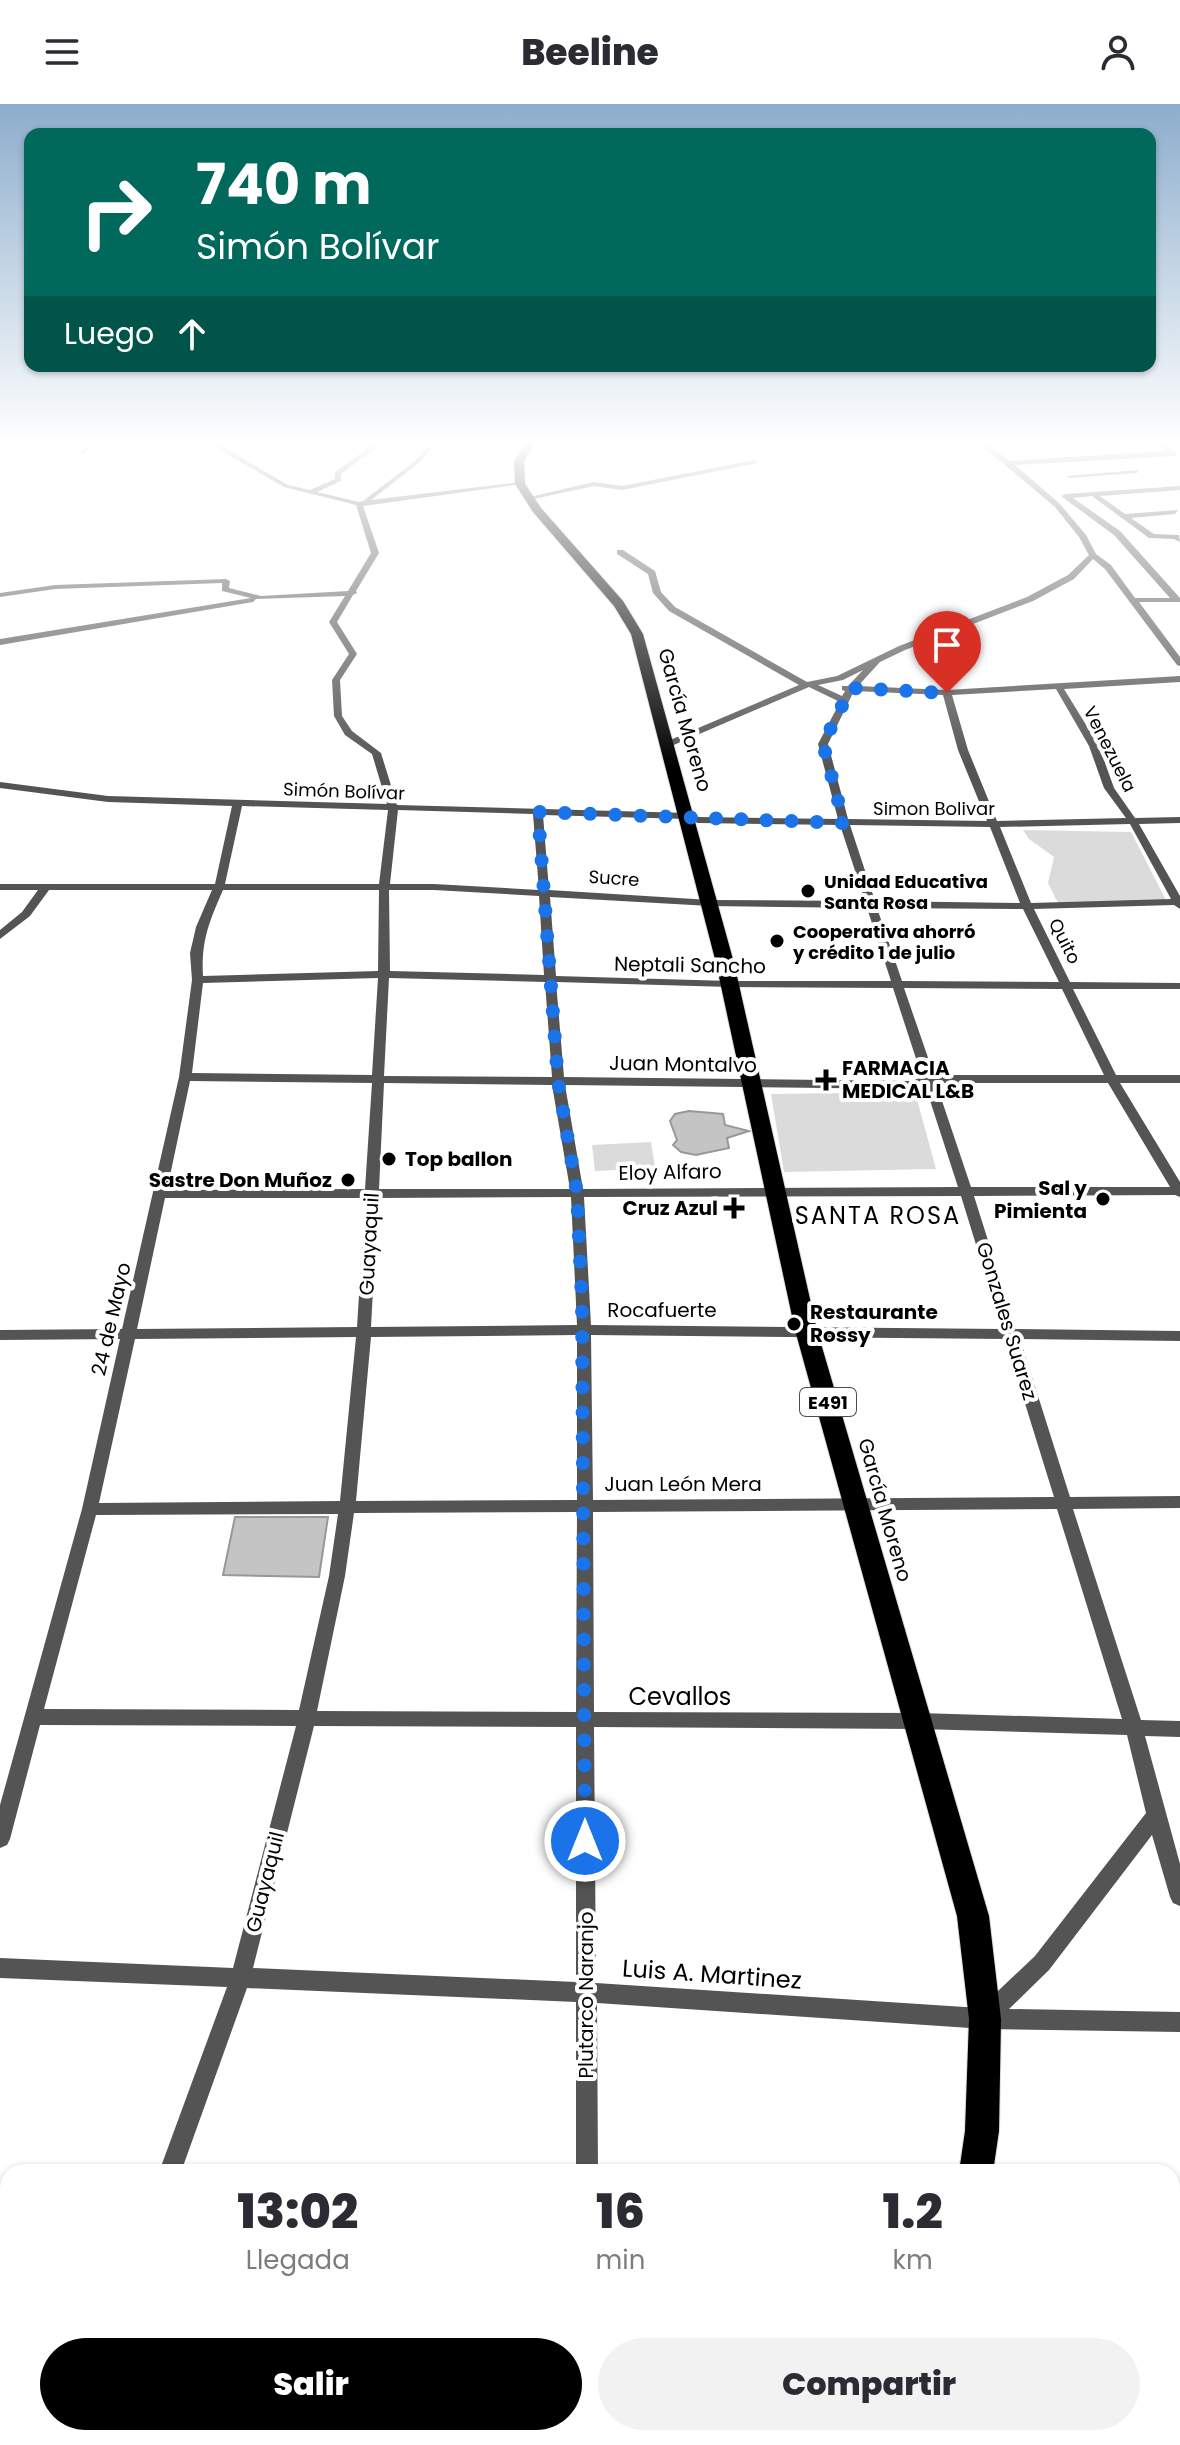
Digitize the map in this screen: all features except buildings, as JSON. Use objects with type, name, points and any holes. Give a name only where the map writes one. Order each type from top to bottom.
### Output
[{"type":"highway","name":"García Moreno","points":[[572,548],[619,604],[637,634],[688,816],[730,984],[806,1330],[859,1506],[973,1916],[985,2019],[982,2131],[977,2164]]},
{"type":"street","name":"Guayaquil","points":[[173,2164],[240,1978],[307,1717],[337,1576],[347,1507],[364,1331],[384,974],[384,887],[393,809],[376,753],[348,733],[338,716],[336,680],[353,654],[333,622],[353,593],[375,553],[374,548]]},
{"type":"street","points":[[1090,548],[1134,600],[1180,663]]},
{"type":"street","points":[[1131,548],[1178,600]]},
{"type":"street","points":[[620,552],[652,573],[657,593],[672,609],[810,685],[848,694],[1060,689],[1180,679]]},
{"type":"street","points":[[666,745],[810,685],[840,678],[878,659],[1030,599],[1071,577],[1093,555]]},
{"type":"street","points":[[0,595],[82,585],[226,581],[225,589],[261,598]]},
{"type":"street","points":[[0,642],[261,598],[353,593]]},
{"type":"street","points":[[1134,600],[1178,600]]},
{"type":"street","name":"Gonzales Suarez","points":[[878,659],[848,694],[823,744],[844,823],[966,1192],[1135,1731],[1180,1897]]},
{"type":"street","name":"Venezuela","points":[[1060,689],[1094,746],[1109,788],[1134,823],[1179,904]]},
{"type":"street","name":"Quito","points":[[947,693],[963,750],[1027,906],[1112,1079],[1180,1192]]},
{"type":"street","name":"Simón Bolívar","points":[[0,785],[108,799],[688,816]]},
{"type":"street","name":"24 de Mayo","points":[[0,1839],[36,1717],[90,1509],[185,1077],[198,980],[196,953],[201,927],[220,884],[237,804]]},
{"type":"street","name":"Plutarco Naranjo","points":[[538,812],[558,1081],[577,1193],[584,1330],[587,2164]]},
{"type":"street","name":"Simon Bolivar","points":[[688,816],[844,823],[1134,823],[1180,820]]},
{"type":"street","name":"Sucre","points":[[0,887],[220,884],[544,891],[710,903],[1179,904]]},
{"type":"street","points":[[0,936],[26,914],[46,887]]},
{"type":"street","name":"Neptali Sancho","points":[[198,980],[384,974],[730,984],[1180,986]]},
{"type":"street","name":"Juan Montalvo","points":[[185,1077],[750,1086],[913,1085],[929,1079],[1180,1079]]},
{"type":"street","name":"Eloy Alfaro","points":[[161,1194],[773,1190],[1180,1192]]},
{"type":"street","name":"Rocafuerte","points":[[0,1335],[806,1330],[1180,1336]]},
{"type":"street","name":"Juan León Mera","points":[[90,1509],[1180,1502]]},
{"type":"street","name":"Cevallos","points":[[36,1717],[919,1721],[1135,1731],[1180,1729]]},
{"type":"street","points":[[985,2019],[1042,1963],[1156,1815]]},
{"type":"street","name":"Luis A. Martinez","points":[[0,1968],[586,1992],[985,2019],[1180,2022]]},
{"type":"shaded area","points":[[1023,830],[1131,832],[1166,900],[1058,903],[1048,883],[1054,857],[1029,839]]},
{"type":"shaded area","points":[[915,1092],[936,1169],[784,1172],[771,1094]]},
{"type":"shaded area","points":[[651,1142],[655,1168],[595,1171],[592,1145]]},
{"type":"place","name":"Unidad Educativa Santa Rosa","points":[[808,891]]},
{"type":"place","name":"Cooperativa ahorró y crédito 1 de julio","points":[[777,941]]},
{"type":"place","name":"FARMACIA MEDICAL L&B","points":[[826,1080]]},
{"type":"place","name":"Top ballon","points":[[389,1159]]},
{"type":"place","name":"Sastre Don Muñoz","points":[[348,1180]]},
{"type":"place","name":"Sal y Pimienta","points":[[1103,1199]]},
{"type":"place","name":"Cruz Azul","points":[[734,1208]]},
{"type":"place","name":"Restaurante Rossy","points":[[794,1324]]},
{"type":"district","name":"SANTA ROSA","points":[[878,1215]]},
{"type":"route","points":[[585,1841],[584,1359],[577,1193],[558,1081],[538,812],[844,823],[823,744],[851,688],[947,693]]}]
